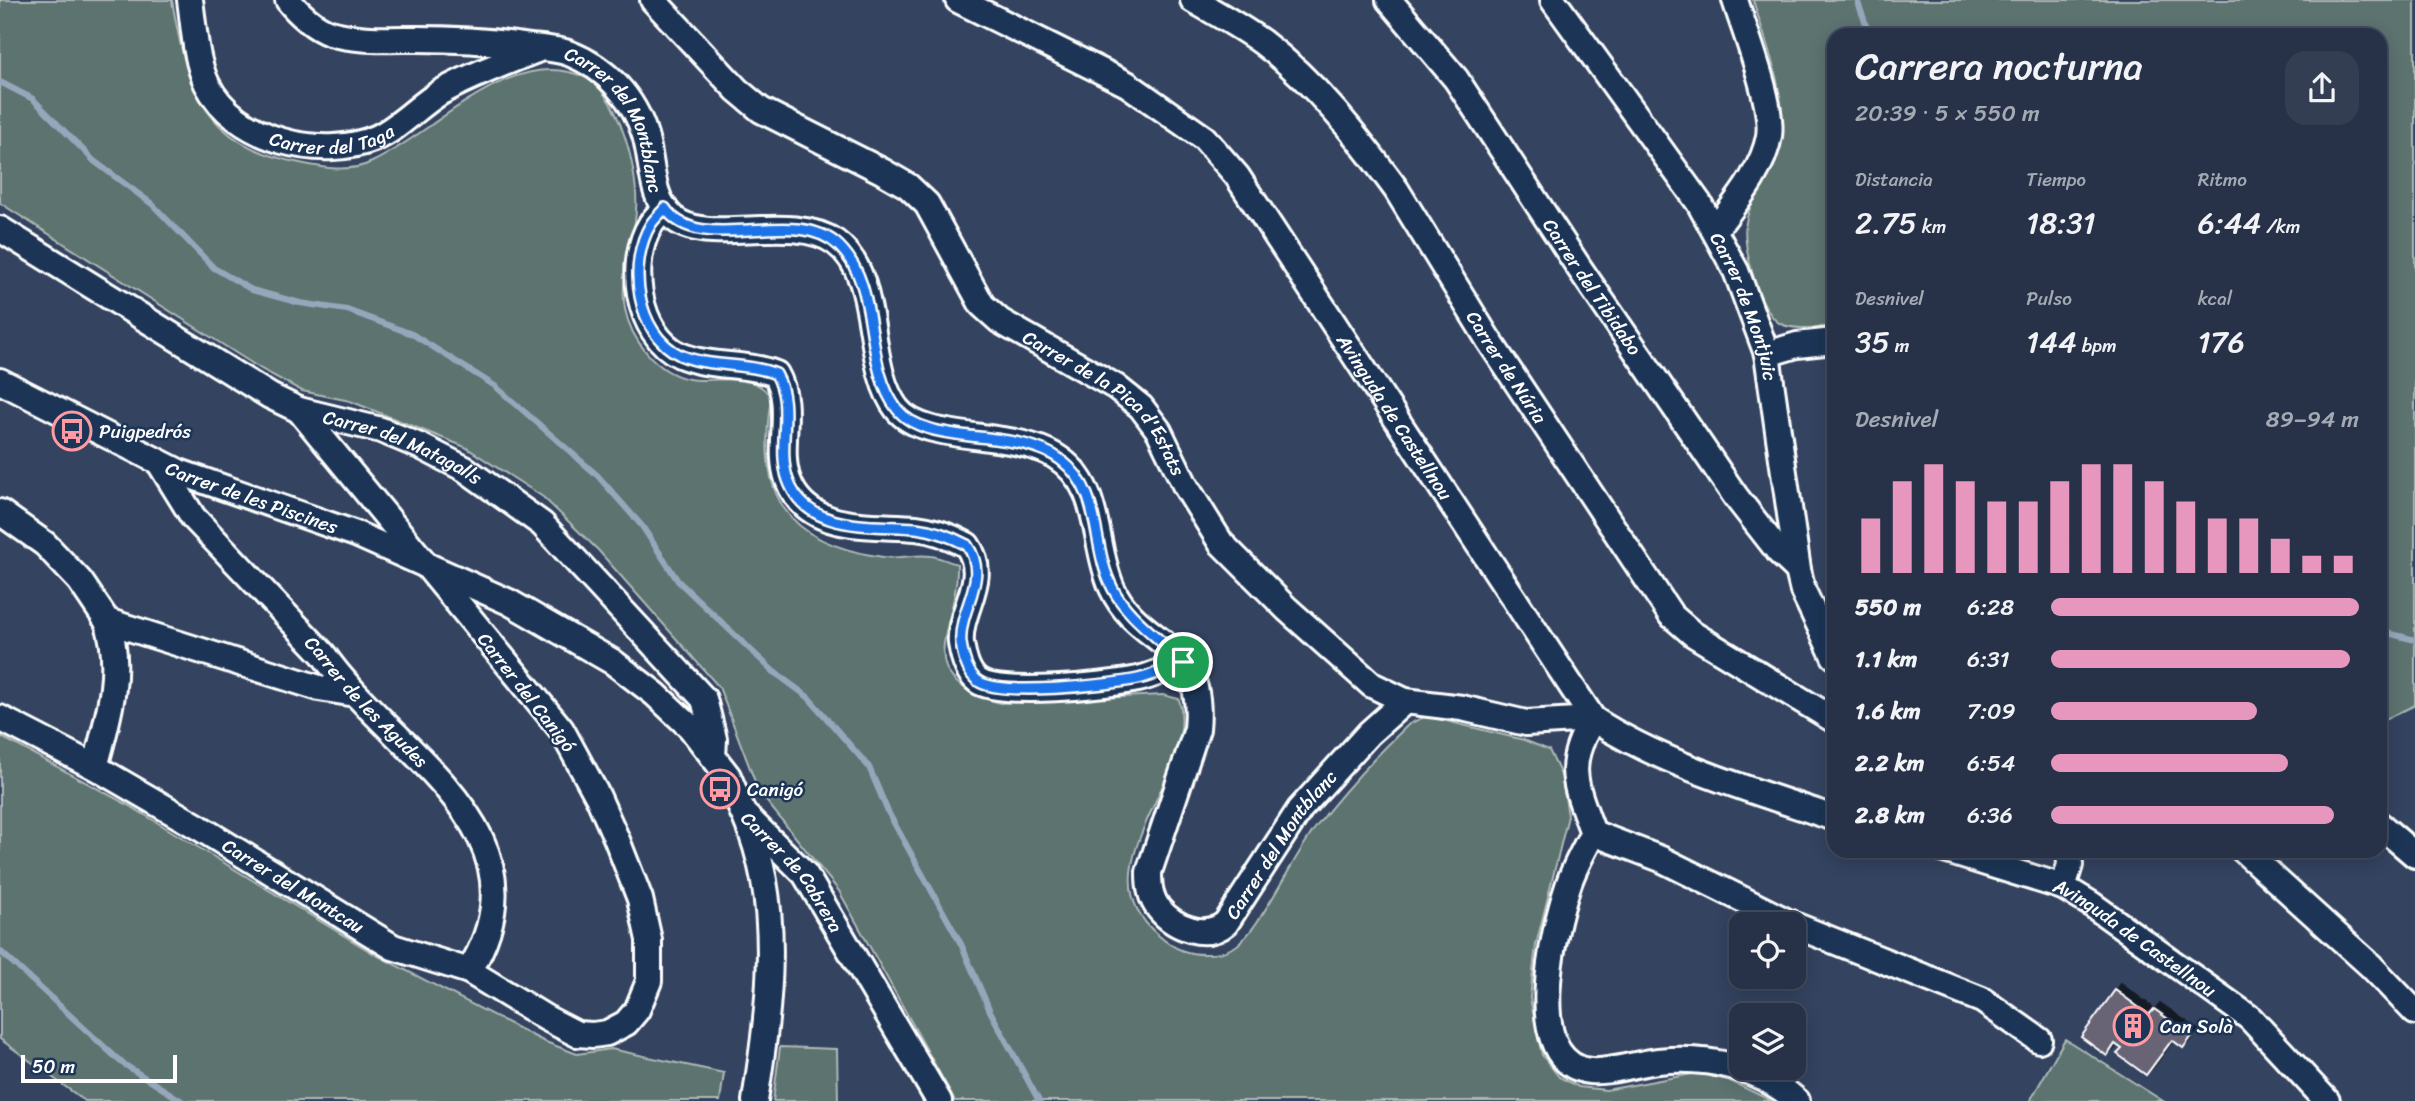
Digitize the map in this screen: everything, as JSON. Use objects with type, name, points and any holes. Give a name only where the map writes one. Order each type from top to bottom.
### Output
[{"type":"street","name":"Carrer del Taga","points":[[190,0],[197,48],[207,83],[221,104],[239,121],[292,144],[350,146],[378,137],[440,92],[541,48]]},
{"type":"street","name":"Carrer del Montblanc","points":[[288,0],[328,32],[356,38],[480,40],[541,48],[568,52],[598,68],[616,83],[645,134],[656,187],[665,208],[673,218],[692,226],[722,230],[810,230],[838,244],[851,260],[861,282],[876,352],[888,391],[897,409],[912,423],[927,429],[996,437],[1041,449],[1076,473],[1088,494],[1111,587],[1122,604],[1183,662],[1196,684],[1199,705],[1197,729],[1154,850],[1149,872],[1150,890],[1158,908],[1182,926],[1206,932],[1217,931],[1238,909],[1260,867],[1300,809],[1369,733],[1405,701]]},
{"type":"street","name":"Carrer de la Pica d'Estats","points":[[653,0],[737,90],[761,110],[908,186],[927,204],[982,305],[1020,334],[1116,387],[1141,407],[1159,431],[1185,485],[1220,543],[1338,657],[1372,685],[1405,701],[1462,708],[1526,723],[1593,719]]},
{"type":"street","name":"Avinguda de Castellnou","points":[[958,0],[1127,84],[1204,138],[1237,176],[1593,719],[1617,734],[1758,793],[1827,816]]},
{"type":"street","name":"Carrer de Núria","points":[[1193,0],[1232,22],[1281,57],[1330,106],[1367,150],[1396,189],[1555,444],[1671,615],[1693,634],[1827,715]]},
{"type":"street","name":"Carrer del Tibidabo","points":[[1389,0],[1456,79],[1573,258],[1750,518],[1798,570]]},
{"type":"street","name":"Carrer de Montjuic","points":[[1553,0],[1715,230],[1757,323],[1767,354],[1798,570],[1803,591],[1827,641]]},
{"type":"street","points":[[1715,230],[1747,185],[1765,150],[1769,135],[1761,87],[1735,0]]},
{"type":"street","points":[[665,208],[650,225],[639,264],[638,287],[648,322],[668,347],[682,355],[752,366],[776,374],[783,386],[785,399],[783,460],[787,478],[793,492],[820,516],[860,525],[936,531],[967,545],[976,566],[976,585],[961,639],[970,673],[980,683],[1025,689],[1102,684],[1140,679],[1183,662]]},
{"type":"street","name":"Carrer del Matagalls","points":[[0,229],[181,343],[299,410],[381,430],[422,447],[465,469],[541,524],[704,699],[714,739],[713,757]]},
{"type":"street","points":[[1767,354],[1797,345],[1827,342]]},
{"type":"street","name":"Carrer de les Piscines","points":[[0,381],[159,462],[356,534],[432,570]]},
{"type":"street","name":"Carrer del Canigó","points":[[299,410],[403,540],[432,570],[561,729],[598,797],[640,898],[649,940],[649,981],[637,1010],[626,1023],[593,1035]]},
{"type":"street","name":"Carrer de les Agudes","points":[[159,462],[193,517],[323,654],[355,694],[450,790],[469,817],[489,856],[495,911],[484,946],[469,971]]},
{"type":"street","points":[[0,512],[45,544],[88,591],[107,621],[115,644],[113,687],[95,767]]},
{"type":"street","name":"Carrer de Cabrera","points":[[432,570],[509,601],[614,662],[673,710],[728,776],[743,813],[806,874],[939,1101]]},
{"type":"street","points":[[107,621],[319,688],[355,694]]},
{"type":"street","name":"Carrer del Montcau","points":[[0,718],[95,767],[393,947],[469,971],[577,1034],[593,1035]]},
{"type":"street","points":[[1593,719],[1577,744],[1574,769],[1593,833],[1567,887],[1548,979],[1548,1029],[1557,1051],[1568,1062],[1590,1071],[1658,1061],[1709,1061],[1755,1071],[1797,1101]]},
{"type":"street","points":[[743,813],[762,863],[769,930],[766,1024],[755,1101]]},
{"type":"street","points":[[2387,831],[2415,855]]},
{"type":"street","points":[[1593,833],[1661,859],[1767,912]]},
{"type":"street","name":"Avinguda de Castellnou","points":[[1970,858],[2063,887],[2250,1018],[2327,1101]]},
{"type":"street","points":[[2063,887],[2070,858]]},
{"type":"street","points":[[2252,858],[2371,966],[2415,1012]]},
{"type":"street","points":[[1806,930],[1982,1000],[2039,1040]]},
{"type":"green space","points":[[0,0],[172,0],[193,85],[220,126],[241,142],[267,154],[327,168],[355,168],[372,162],[474,97],[501,82],[529,72],[556,70],[584,77],[597,86],[608,99],[625,136],[634,176],[635,222],[624,284],[625,309],[633,332],[656,362],[677,376],[700,380],[745,380],[764,389],[771,398],[767,431],[768,461],[773,486],[783,508],[799,525],[821,539],[849,550],[883,557],[931,556],[957,564],[956,588],[944,648],[945,664],[953,679],[971,692],[1000,703],[1163,695],[1179,699],[1181,728],[1174,759],[1135,851],[1131,881],[1137,909],[1158,935],[1176,948],[1195,954],[1216,953],[1236,946],[1256,924],[1307,839],[1327,813],[1384,748],[1409,724],[1426,716],[1524,740],[1549,750],[1562,777],[1568,816],[1536,945],[1530,998],[1542,1055],[1559,1077],[1579,1087],[1606,1090],[1697,1073],[1728,1080],[1772,1101],[955,1101],[839,891],[759,792],[719,687],[598,550],[543,497],[465,447],[350,401],[302,391],[261,369],[0,203]]},
{"type":"green space","points":[[1753,0],[2415,0],[2415,705],[2387,719],[2387,28],[1827,28],[1827,326],[1800,328],[1781,324],[1773,318],[1759,294],[1746,246],[1745,232],[1749,210],[1776,158],[1782,135],[1781,101],[1769,49]]},
{"type":"green space","points":[[0,736],[130,806],[376,955],[543,1041],[577,1054],[611,1049],[724,1073],[720,1101],[85,1101],[0,1039]]},
{"type":"green space","points":[[2065,1039],[2163,1101],[2030,1101]]},
{"type":"green space","points":[[780,1047],[837,1049],[838,1101],[773,1101]]},
{"type":"building","name":"Can Solà","points":[[2115,990],[2149,1015],[2154,1009],[2192,1036],[2183,1048],[2172,1040],[2146,1075],[2117,1054],[2122,1049],[2115,1044],[2107,1056],[2081,1037]]},
{"type":"waterway","points":[[1857,0],[1867,28]]},
{"type":"waterway","points":[[0,82],[33,99],[94,161],[152,204],[214,268],[252,290],[300,303],[347,310],[412,334],[495,386],[597,475],[642,526],[678,581],[773,671],[808,697],[869,767],[888,812],[961,944],[990,1011],[1039,1101]]},
{"type":"waterway","points":[[2387,633],[2415,640]]},
{"type":"waterway","points":[[0,951],[122,1063],[182,1101]]},
{"type":"place","name":"Puigpedrós","points":[[72,431]]},
{"type":"place","name":"Canigó","points":[[720,789]]},
{"type":"place","name":"Can Solà","points":[[2133,1026]]},
{"type":"route","points":[[665,208],[673,218],[692,226],[722,230],[810,230],[838,244],[851,260],[861,282],[876,352],[888,391],[897,409],[912,423],[927,429],[996,437],[1041,449],[1058,458],[1076,473],[1088,494],[1111,587],[1122,604],[1183,662],[1140,679],[1102,684],[1025,689],[980,683],[970,673],[963,656],[961,639],[976,585],[976,566],[967,545],[936,531],[836,522],[820,516],[804,504],[793,492],[783,460],[785,399],[783,386],[776,374],[752,366],[713,362],[682,355],[668,347],[648,322],[638,287],[639,264],[650,225],[665,208]]}]
